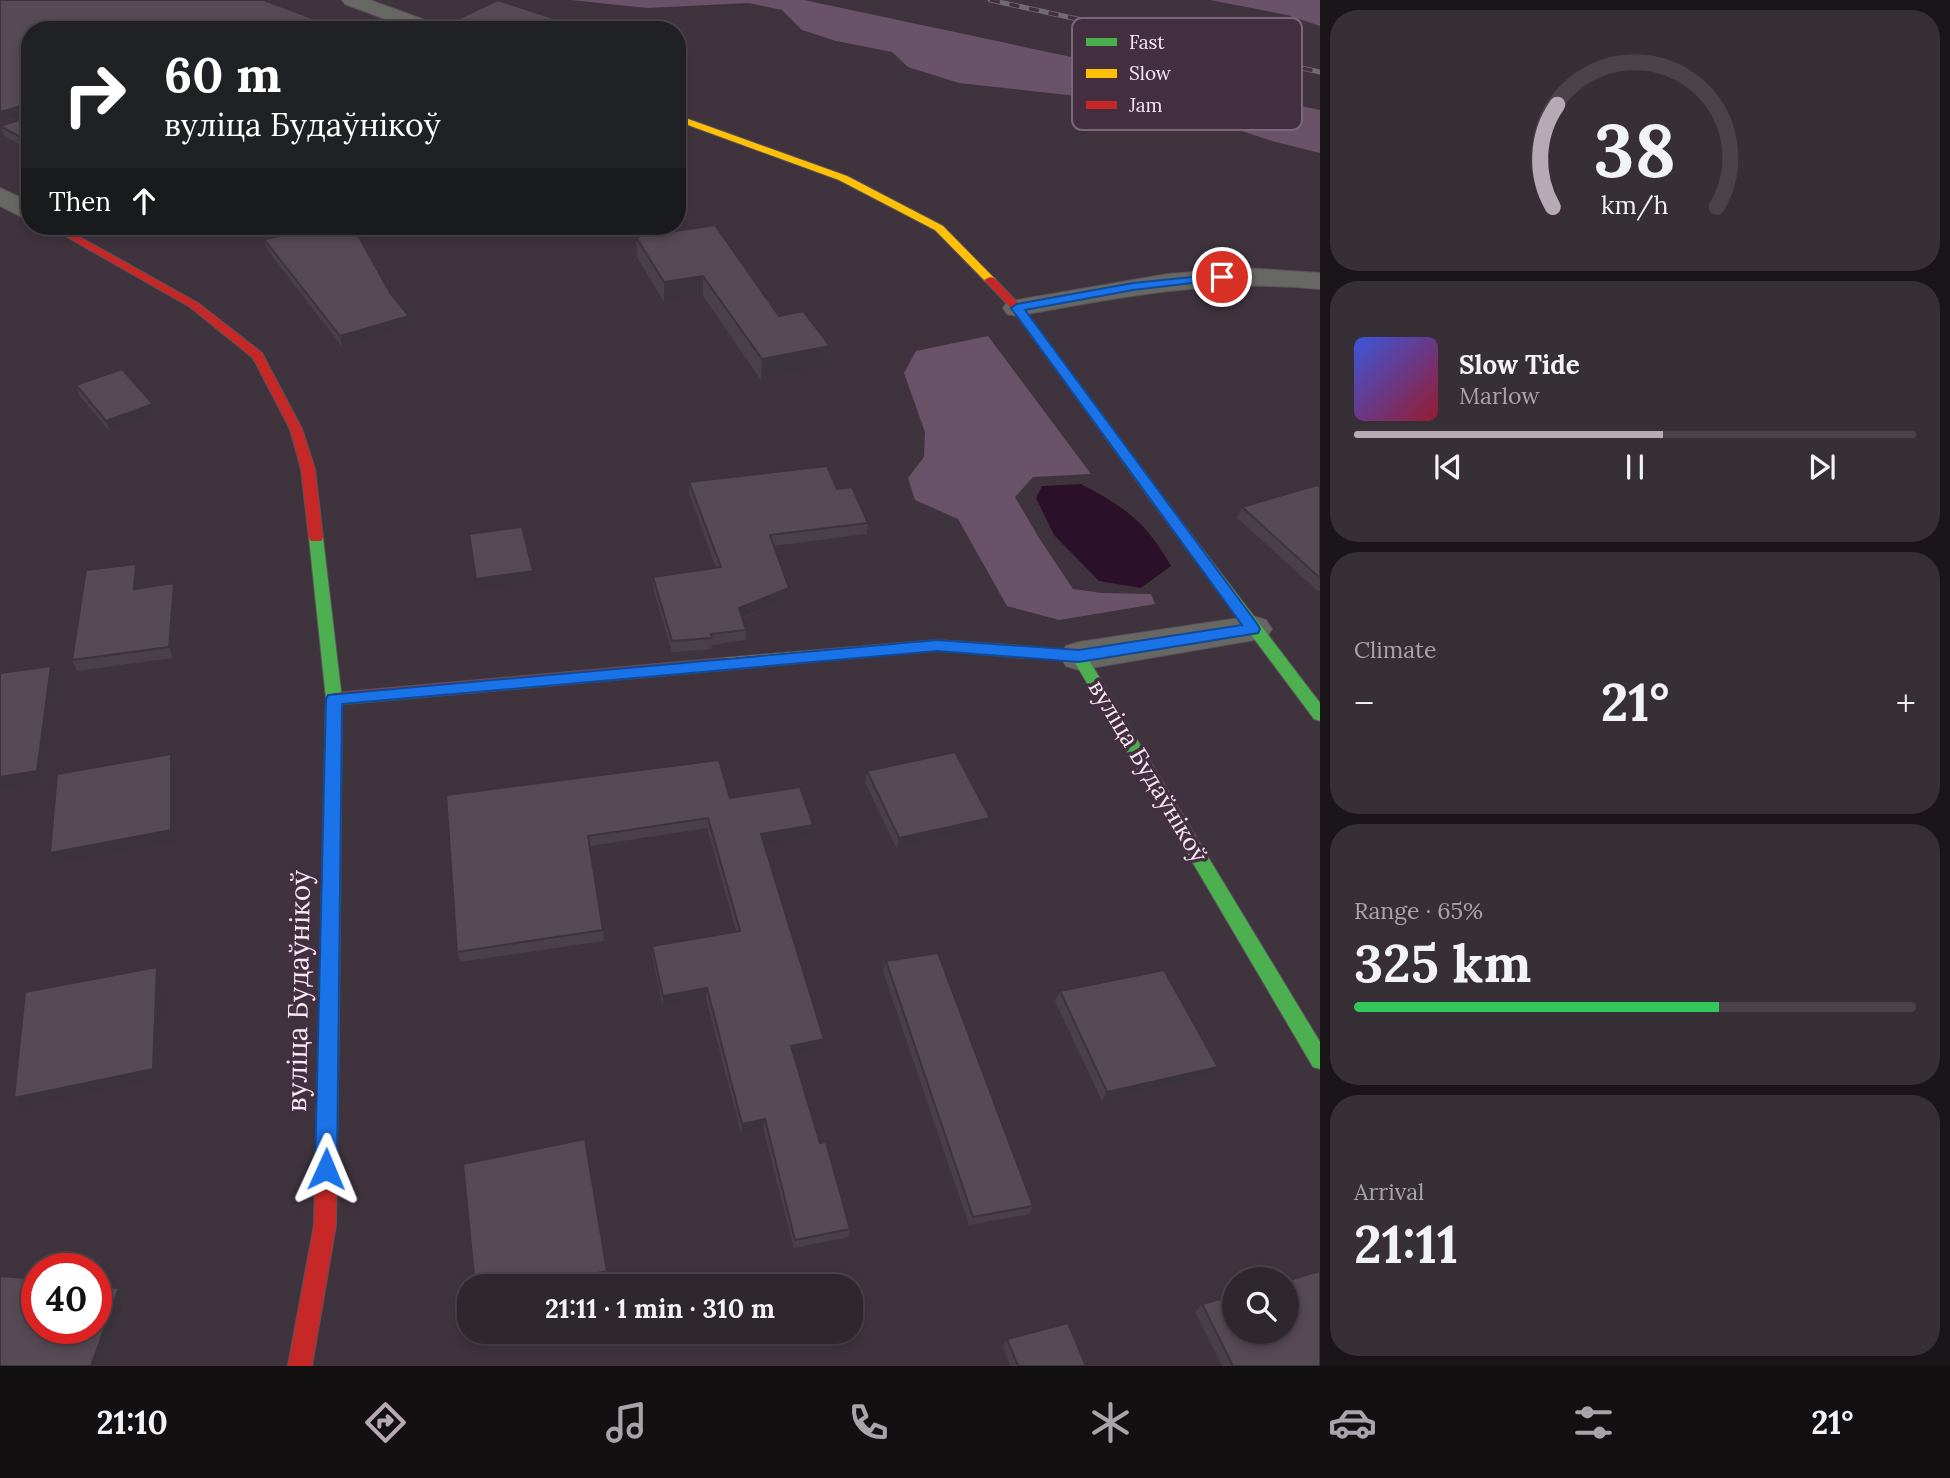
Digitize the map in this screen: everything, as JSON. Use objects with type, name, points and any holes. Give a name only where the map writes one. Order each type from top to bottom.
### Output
[{"type":"street","points":[[352,0],[409,21]]},
{"type":"street","points":[[686,121],[843,178],[939,228],[1017,308],[1253,629],[1320,715]]},
{"type":"street","points":[[0,196],[21,208]]},
{"type":"street","name":"вуліца Будаўнікоў","points":[[69,235],[194,305],[258,356],[296,429],[308,469],[334,699],[325,1224],[300,1366]]},
{"type":"street","points":[[1017,308],[1133,287],[1222,277],[1293,276],[1320,281]]},
{"type":"street","points":[[1079,656],[1253,629]]},
{"type":"street","name":"вуліца Будаўнікоў","points":[[334,699],[937,645],[1079,656],[1320,1060]]},
{"type":"shaded area","points":[[571,0],[804,0],[1072,57],[1072,96],[959,83],[908,67],[892,52],[836,41],[802,30],[782,10],[749,3],[647,8]]},
{"type":"shaded area","points":[[1210,0],[1320,0],[1320,26],[1287,15]]},
{"type":"shaded area","points":[[1302,106],[1320,110],[1320,153],[1239,130],[1302,130]]},
{"type":"shaded area","points":[[988,336],[1091,474],[1033,477],[1015,497],[1039,538],[1073,589],[1102,593],[1151,594],[1155,604],[1059,620],[1007,606],[958,519],[915,500],[908,478],[924,457],[925,432],[904,373],[916,351]]},
{"type":"shaded area","points":[[1081,484],[1133,517],[1152,538],[1171,566],[1141,588],[1099,581],[1054,535],[1036,498],[1042,486]]},
{"type":"building","points":[[0,0],[264,0],[320,21],[21,21],[21,106],[0,112]]},
{"type":"building","points":[[498,0],[556,19],[551,21],[453,21]]},
{"type":"building","points":[[21,119],[21,137],[0,126]]},
{"type":"building","points":[[715,225],[779,316],[803,311],[830,346],[762,359],[703,276],[664,282],[636,237],[686,235],[686,229]]},
{"type":"building","points":[[285,235],[358,235],[390,293],[409,316],[340,336],[264,239]]},
{"type":"building","points":[[122,369],[153,404],[106,421],[76,385]]},
{"type":"building","points":[[827,466],[837,489],[852,487],[868,523],[770,535],[789,588],[739,608],[746,630],[711,634],[712,638],[672,641],[653,577],[721,567],[689,482]]},
{"type":"building","points":[[1317,485],[1320,487],[1320,578],[1242,507]]},
{"type":"building","points":[[522,527],[533,571],[476,579],[469,534]]},
{"type":"building","points":[[136,564],[134,589],[174,583],[169,647],[72,660],[86,570]]},
{"type":"building","points":[[51,666],[37,771],[0,777],[0,673]]},
{"type":"building","points":[[955,752],[990,818],[899,838],[867,771]]},
{"type":"building","points":[[171,754],[171,830],[50,853],[57,774]]},
{"type":"building","points":[[719,760],[730,798],[800,787],[813,825],[761,834],[824,1039],[791,1046],[820,1143],[826,1142],[850,1229],[795,1240],[765,1119],[742,1124],[707,988],[663,996],[652,946],[740,931],[708,818],[588,836],[603,930],[457,952],[446,795]]},
{"type":"building","points":[[938,953],[1033,1206],[973,1217],[886,961]]},
{"type":"building","points":[[157,967],[153,1069],[14,1098],[25,992]]},
{"type":"building","points":[[1164,970],[1218,1067],[1107,1092],[1060,991]]},
{"type":"building","points":[[585,1139],[607,1271],[593,1274],[474,1274],[463,1164]]},
{"type":"building","points":[[1320,1271],[1320,1366],[1233,1366],[1222,1344],[1299,1344],[1299,1277]]},
{"type":"building","points":[[0,1276],[21,1278],[21,1344],[99,1344],[91,1366],[0,1366]]},
{"type":"building","points":[[112,1287],[119,1288],[112,1308]]},
{"type":"building","points":[[1222,1298],[1222,1344],[1202,1304]]},
{"type":"building","points":[[1068,1323],[1086,1366],[1018,1366],[1007,1339]]},
{"type":"railway","points":[[990,0],[1072,18]]},
{"type":"railway","points":[[1302,68],[1320,72]]},
{"type":"traffic: fast","points":[[1154,495],[1320,715]]},
{"type":"traffic: fast","points":[[316,538],[334,699],[329,1019]]},
{"type":"traffic: fast","points":[[1024,652],[1079,656],[1320,1060]]},
{"type":"traffic: slow","points":[[686,121],[843,178],[939,228],[990,280]]},
{"type":"traffic: slow","points":[[724,664],[937,645],[1024,652]]},
{"type":"traffic: jam","points":[[69,235],[194,305],[258,356],[296,429],[308,469],[316,538]]},
{"type":"traffic: jam","points":[[990,280],[1017,308],[1154,495]]},
{"type":"traffic: jam","points":[[334,699],[724,664]]},
{"type":"traffic: jam","points":[[300,1366],[325,1225],[329,1019]]},
{"type":"route","points":[[326,1169],[334,699],[937,645],[1079,656],[1253,629],[1017,308],[1133,287],[1222,277]]}]
